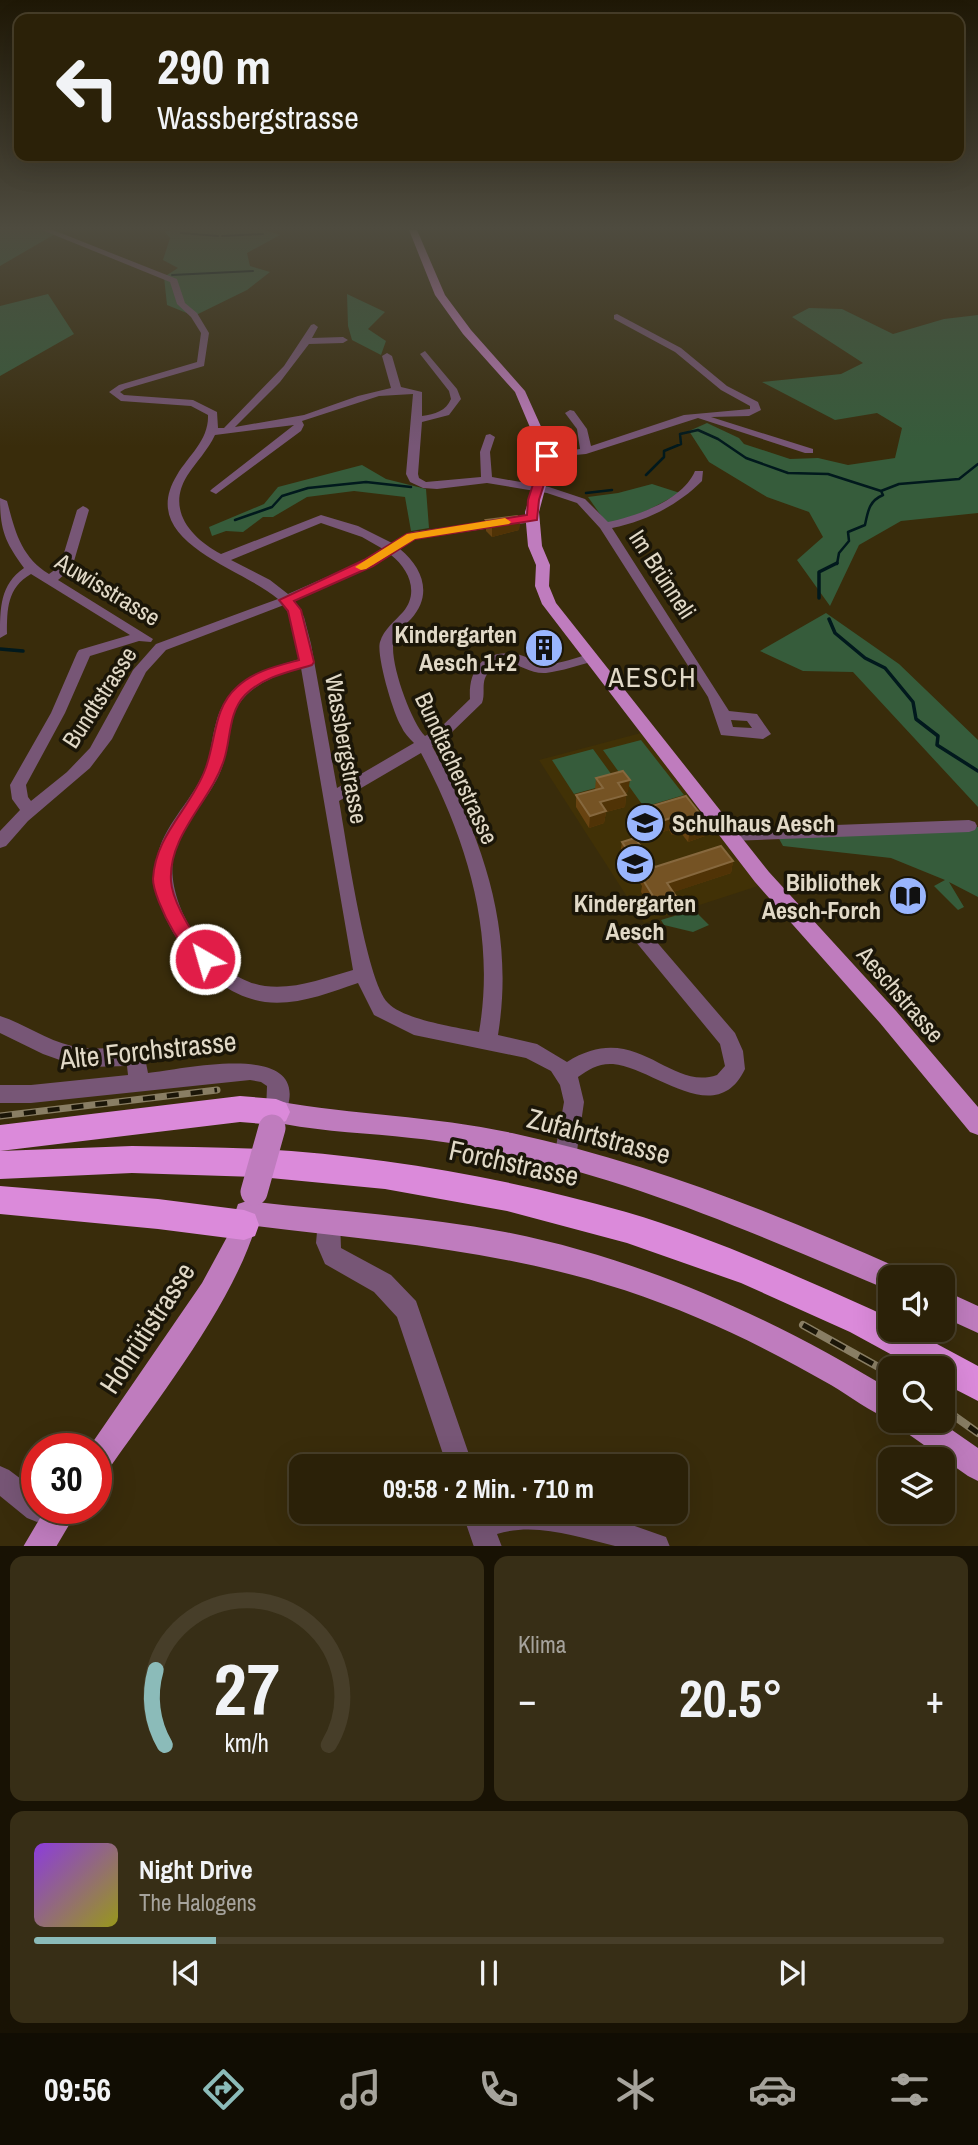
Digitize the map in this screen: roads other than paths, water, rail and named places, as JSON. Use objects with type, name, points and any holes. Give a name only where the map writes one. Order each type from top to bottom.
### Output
[{"type":"highway","points":[[0,1138],[240,1108],[274,1120]]},
{"type":"highway","name":"Forchstrasse","points":[[0,1155],[110,1150],[232,1151],[389,1164],[476,1178],[590,1205],[693,1237],[792,1277],[878,1318]]},
{"type":"highway","name":"Forchstrasse","points":[[0,1165],[156,1160],[265,1163],[384,1174],[528,1200],[646,1233],[747,1269],[860,1321],[978,1384]]},
{"type":"highway","points":[[0,1200],[158,1214],[248,1210]]},
{"type":"highway","points":[[926,1342],[978,1371]]},
{"type":"main road","points":[[445,302],[467,332],[524,398],[547,456]]},
{"type":"main road","name":"Aeschstrasse","points":[[547,456],[532,506],[535,546],[542,565],[544,594],[549,604],[729,835],[978,1124]]},
{"type":"main road","name":"Zufahrtstrasse","points":[[274,1120],[456,1133],[565,1158],[689,1194],[822,1246],[878,1272]]},
{"type":"main road","name":"Alte Forchstrasse","points":[[248,1210],[274,1120]]},
{"type":"main road","points":[[248,1210],[507,1245],[579,1263],[684,1299],[758,1331],[818,1362],[878,1398]]},
{"type":"main road","name":"Hohrütistrasse","points":[[112,1440],[199,1313],[230,1259],[248,1210]]},
{"type":"main road","points":[[955,1309],[978,1320]]},
{"type":"main road","points":[[931,1433],[978,1466]]},
{"type":"street","points":[[180,302],[194,315],[205,333],[201,364],[122,387],[114,392],[121,398],[186,401],[209,409],[215,418],[210,432],[175,485],[172,506],[181,527],[190,538],[286,600]]},
{"type":"street","points":[[617,317],[678,350],[724,387],[754,404],[756,410]]},
{"type":"street","points":[[229,431],[230,426],[284,375],[314,327]]},
{"type":"street","points":[[307,341],[343,340]]},
{"type":"street","points":[[210,432],[296,419],[397,391],[417,392],[417,419],[444,414],[452,408],[456,399],[454,391],[425,354]]},
{"type":"street","points":[[387,356],[397,391]]},
{"type":"street","points":[[547,456],[586,450],[694,416],[749,414],[768,408]]},
{"type":"street","points":[[570,413],[582,429],[586,450]]},
{"type":"street","points":[[694,416],[808,451]]},
{"type":"street","points":[[216,491],[298,429],[296,419]]},
{"type":"street","name":"Im Brünneli","points":[[417,419],[412,474],[414,480],[422,485],[438,486],[487,480],[562,493],[581,501],[605,526],[715,696],[723,715]]},
{"type":"street","points":[[487,480],[484,459],[486,443],[490,437]]},
{"type":"street","points":[[605,526],[622,524],[682,496],[698,479],[699,472]]},
{"type":"street","name":"Auwisstrasse","points":[[1,501],[12,543],[31,569],[161,647]]},
{"type":"street","points":[[49,580],[66,568],[83,510]]},
{"type":"street","name":"Bundtstrasse","points":[[0,842],[14,822],[69,778],[95,752],[134,677],[145,660],[161,647],[286,600],[369,563],[412,536],[533,518]]},
{"type":"street","name":"Bundtacherstrasse","points":[[222,559],[270,537],[322,519],[366,533],[390,548],[414,576],[418,595],[411,613],[389,634],[386,649],[408,726],[424,744],[475,858],[488,901],[494,937],[495,982],[493,1020],[487,1041]]},
{"type":"street","name":"Auwisstrasse","points":[[0,634],[6,586],[15,577],[31,569]]},
{"type":"street","name":"Wassbergstrasse","points":[[286,600],[295,610],[307,662],[363,974],[381,1010],[421,1029],[541,1053],[566,1074]]},
{"type":"street","points":[[29,808],[20,799],[18,785],[58,713],[81,657],[96,648],[141,636]]},
{"type":"street","points":[[330,799],[360,784],[458,721],[477,701],[476,681],[482,670],[496,659],[514,658],[543,669],[590,659]]},
{"type":"street","points":[[307,662],[281,668],[255,680],[242,689],[228,708],[212,774],[171,841],[165,856],[162,881],[174,916],[190,943],[220,975],[236,987],[263,995],[298,993],[363,974]]},
{"type":"street","points":[[729,835],[969,827]]},
{"type":"street","points":[[565,1158],[574,1102],[566,1074],[590,1059],[615,1055],[644,1063],[679,1081],[703,1087],[724,1082],[735,1069],[733,1051],[727,1039],[637,931]]},
{"type":"street","points":[[0,1024],[65,1054],[85,1058],[137,1059],[139,1082]]},
{"type":"street","name":"Alte Forchstrasse","points":[[0,1094],[31,1094],[229,1073],[263,1072],[272,1077],[278,1086],[274,1120]]},
{"type":"street","points":[[329,1222],[329,1252],[394,1291],[407,1310],[456,1454]]},
{"type":"street","points":[[0,1479],[21,1497]]},
{"type":"street","points":[[482,1528],[511,1517],[533,1516],[598,1525],[656,1546]]},
{"type":"waterway","points":[[646,475],[664,457],[664,451],[681,444],[680,434],[698,430],[718,439],[746,458],[788,473],[828,474],[881,491]]},
{"type":"waterway","points":[[881,491],[899,484],[959,479],[978,464]]},
{"type":"waterway","points":[[235,520],[272,507],[282,496],[308,488],[366,482],[411,487]]},
{"type":"waterway","points":[[586,493],[612,490]]},
{"type":"waterway","points":[[837,564],[839,553],[849,541],[848,532],[865,525],[872,503],[883,495],[881,491]]},
{"type":"waterway","points":[[819,598],[819,572],[837,563]]},
{"type":"waterway","points":[[829,619],[835,633],[865,658],[885,668],[913,702],[916,719],[938,736],[937,745],[978,771]]},
{"type":"waterway","points":[[0,649],[23,651]]},
{"type":"railway","points":[[0,1116],[217,1090]]},
{"type":"railway","points":[[803,1325],[878,1367]]},
{"type":"railway","points":[[955,1417],[978,1433]]},
{"type":"place","name":"Kindergarten Aesch 1+2","points":[[544,648]]},
{"type":"place","name":"Schulhaus Aesch","points":[[645,823]]},
{"type":"place","name":"Kindergarten Aesch","points":[[635,864]]},
{"type":"place","name":"Bibliothek Aesch-Forch","points":[[908,896]]},
{"type":"district","name":"AESCH","points":[[653,677]]}]
